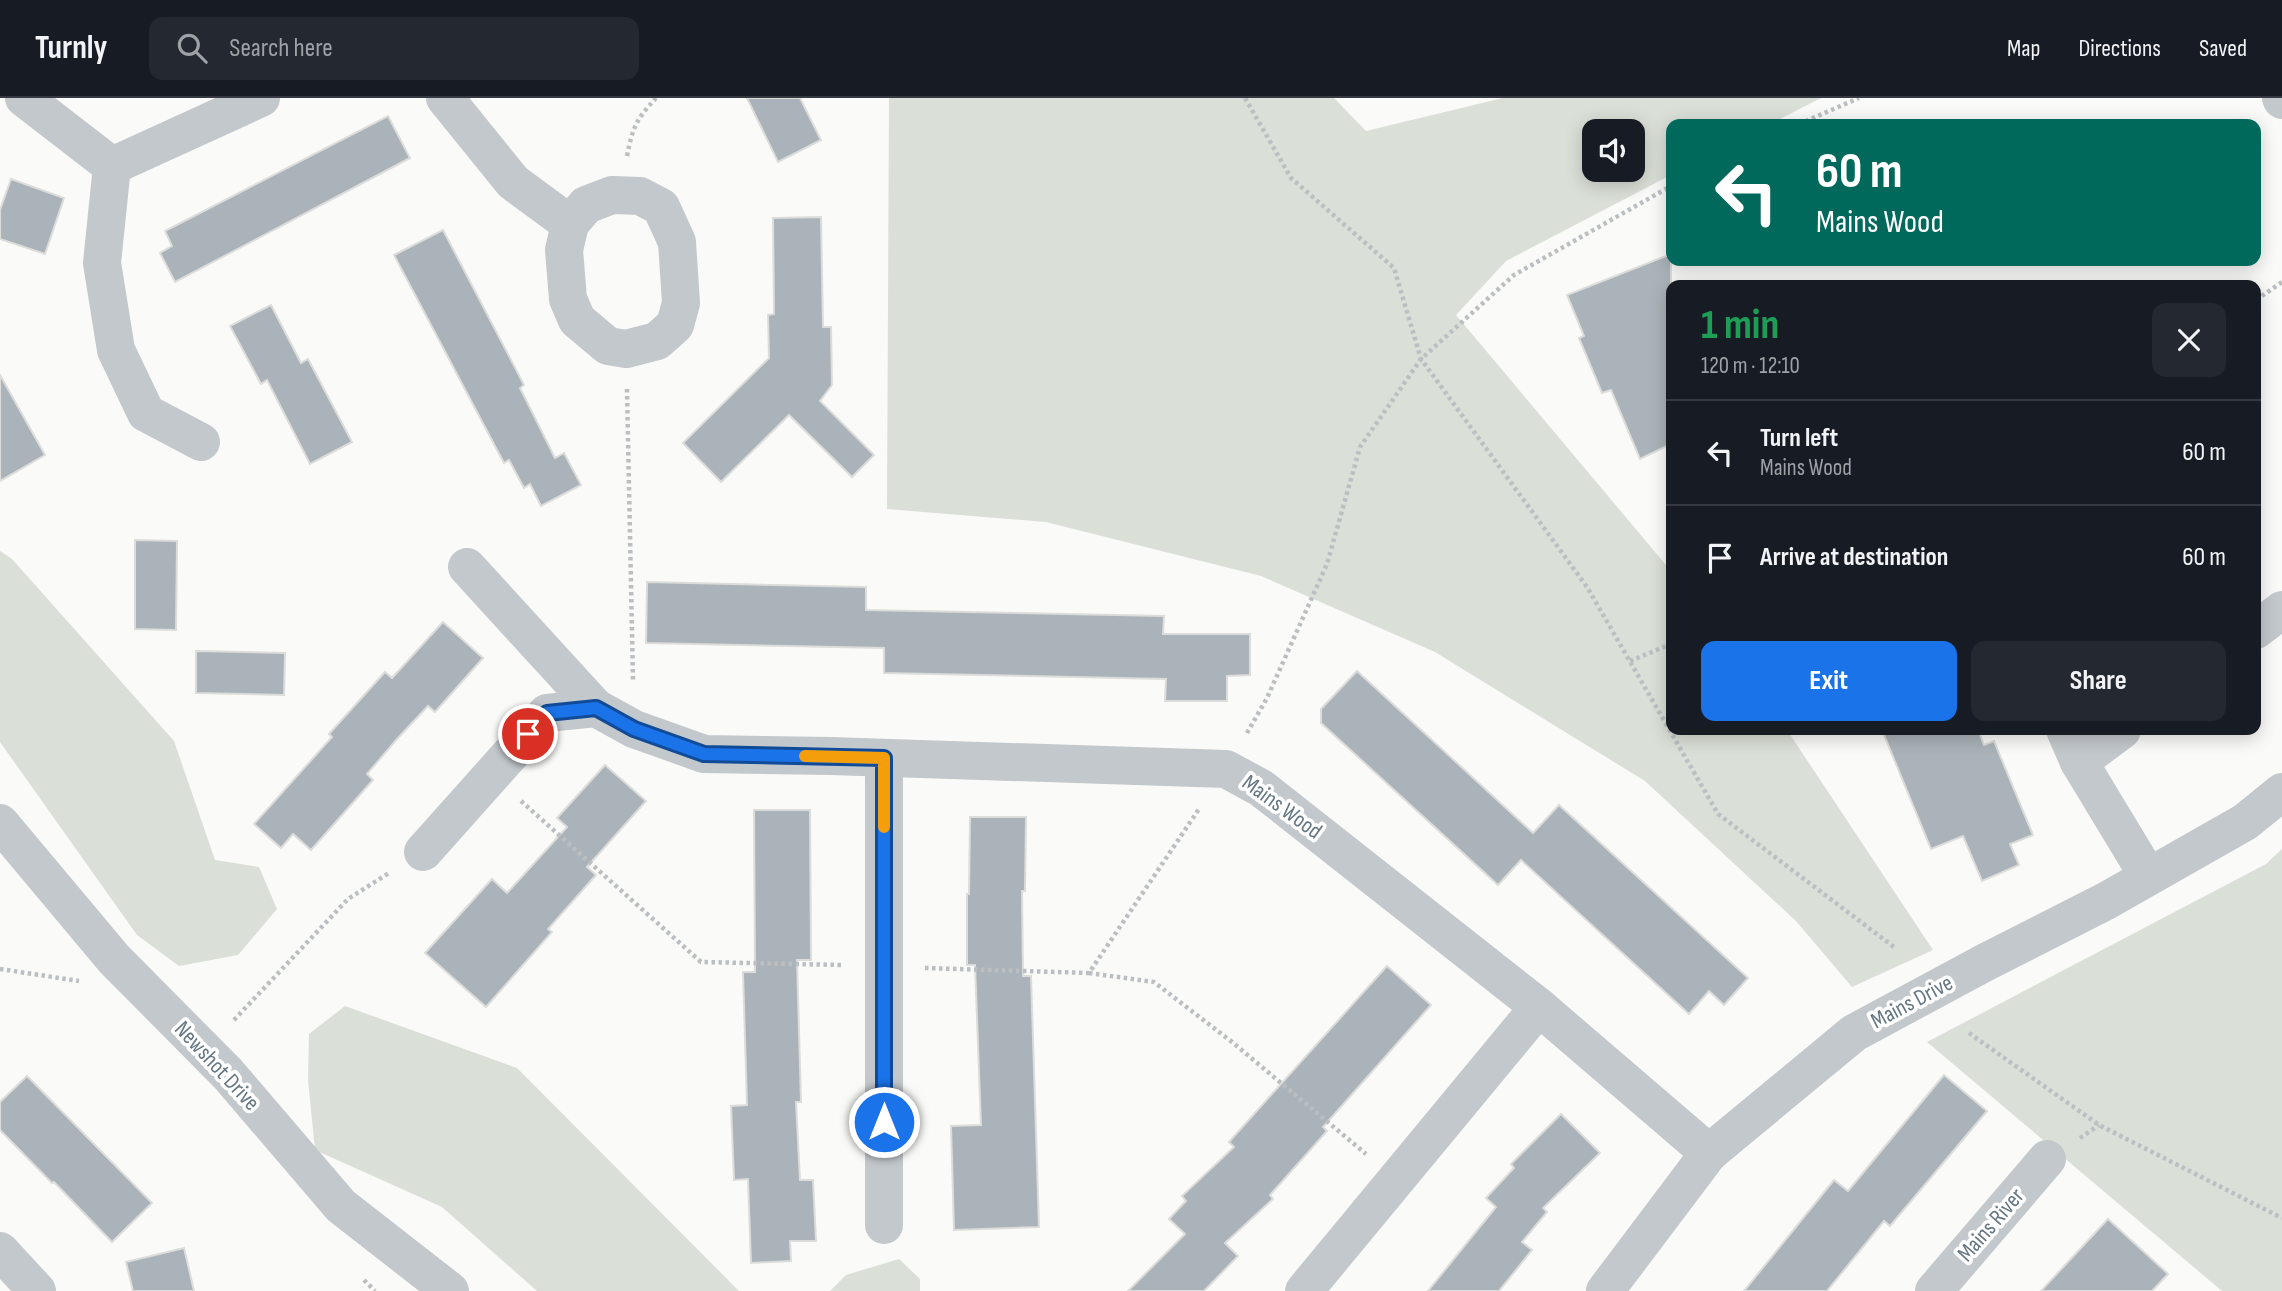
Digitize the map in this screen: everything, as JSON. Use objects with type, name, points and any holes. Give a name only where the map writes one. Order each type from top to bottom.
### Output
[{"type":"street","points":[[24,98],[112,166]]},
{"type":"street","points":[[112,166],[261,98]]},
{"type":"street","points":[[444,98],[513,182],[570,224]]},
{"type":"street","points":[[112,166],[102,264],[116,350],[146,412],[201,442]]},
{"type":"street","points":[[612,195],[640,196],[661,207],[677,242],[681,303],[675,325],[657,341],[626,349],[608,346],[577,320],[568,299],[565,250],[570,224],[586,205],[612,195]]},
{"type":"street","name":"Mains Wood","points":[[467,567],[596,708],[634,729],[704,754],[1226,769],[1261,788],[1539,1007],[1709,1153]]},
{"type":"street","points":[[2261,626],[2282,610]]},
{"type":"street","points":[[423,852],[547,713],[596,708]]},
{"type":"street","points":[[2106,735],[2072,746],[2148,876]]},
{"type":"street","points":[[884,758],[884,1226]]},
{"type":"street","name":"Mains Drive","points":[[1605,1291],[1709,1153],[1854,1032],[2106,901],[2245,822],[2282,792]]},
{"type":"street","name":"Newshot Drive","points":[[0,823],[114,959],[228,1074],[341,1206],[450,1291]]},
{"type":"street","points":[[1304,1291],[1539,1007]]},
{"type":"street","name":"Mains River","points":[[1934,1291],[2047,1159]]},
{"type":"street","points":[[0,1251],[37,1291]]},
{"type":"path","points":[[639,117],[656,98]]},
{"type":"path","points":[[1245,98],[1291,178],[1394,268],[1421,359],[1587,587],[1666,725]]},
{"type":"path","points":[[1811,119],[1859,98]]},
{"type":"path","points":[[1089,973],[1226,769],[1267,698],[1327,564],[1360,447],[1421,359],[1514,275],[1666,189]]},
{"type":"path","points":[[2261,297],[2282,282]]},
{"type":"path","points":[[626,349],[634,729]]},
{"type":"path","points":[[1629,662],[1666,646]]},
{"type":"path","points":[[1672,735],[1718,814],[1894,947]]},
{"type":"path","points":[[492,775],[701,962],[1089,973],[1154,982],[1232,1042],[1396,1179]]},
{"type":"path","points":[[205,1051],[348,899],[423,852]]},
{"type":"path","points":[[0,970],[82,981]]},
{"type":"path","points":[[1969,1033],[2099,1125],[2282,1218]]},
{"type":"shaded area","points":[[889,98],[1334,98],[1366,131],[1503,98],[1821,98],[1780,119],[1666,119],[1666,178],[1506,261],[1456,315],[1666,565],[1666,735],[1790,735],[1933,950],[1852,987],[1796,921],[1645,781],[1435,652],[1261,576],[1046,522],[887,509]]},
{"type":"shaded area","points":[[0,551],[12,559],[174,741],[215,860],[259,867],[277,909],[238,955],[179,966],[137,935],[0,742]]},
{"type":"shaded area","points":[[2282,849],[2282,1291],[2222,1291],[1927,1042],[2266,864]]},
{"type":"shaded area","points":[[345,1006],[517,1068],[739,1291],[537,1291],[442,1207],[315,1150],[308,1080],[309,1034]]},
{"type":"shaded area","points":[[899,1259],[920,1279],[920,1291],[830,1291],[846,1275]]},
{"type":"building","points":[[747,98],[800,98],[821,140],[778,162]]},
{"type":"building","points":[[388,116],[410,158],[175,282],[160,253],[172,246],[165,231]]},
{"type":"building","points":[[11,179],[64,198],[45,254],[0,239],[0,210]]},
{"type":"building","points":[[821,217],[823,327],[831,327],[832,385],[820,401],[874,455],[852,477],[789,415],[721,482],[683,443],[769,358],[768,315],[774,314],[773,218]]},
{"type":"building","points":[[443,230],[524,385],[520,388],[555,458],[564,453],[581,485],[541,506],[530,484],[524,488],[509,460],[504,463],[394,255]]},
{"type":"building","points":[[1666,256],[1666,266],[1671,266],[1671,280],[1666,280],[1666,446],[1640,459],[1611,390],[1602,393],[1579,338],[1584,336],[1567,295]]},
{"type":"building","points":[[271,305],[301,363],[308,359],[352,442],[310,464],[267,380],[261,384],[230,326]]},
{"type":"building","points":[[0,375],[45,455],[0,481]]},
{"type":"building","points":[[135,540],[177,541],[176,630],[135,629]]},
{"type":"building","points":[[647,582],[866,587],[866,610],[1164,616],[1163,634],[1250,634],[1250,675],[1227,676],[1227,701],[1165,701],[1166,679],[884,673],[884,648],[646,643]]},
{"type":"building","points":[[443,622],[483,658],[435,712],[428,706],[397,739],[367,774],[373,780],[311,850],[293,834],[281,848],[254,824],[332,737],[329,734],[385,672],[392,678]]},
{"type":"building","points":[[196,651],[285,653],[284,695],[196,693]]},
{"type":"building","points":[[1357,671],[1533,833],[1559,805],[1748,978],[1724,1005],[1709,991],[1689,1014],[1521,860],[1498,885],[1321,723],[1321,709]]},
{"type":"building","points":[[1884,735],[1980,735],[1984,745],[1994,741],[2033,835],[2010,844],[2019,865],[1982,881],[1963,836],[1931,849]]},
{"type":"building","points":[[605,765],[646,801],[587,867],[596,875],[548,929],[552,932],[486,1007],[425,953],[492,879],[507,893],[567,827],[557,818]]},
{"type":"building","points":[[754,810],[810,810],[811,960],[797,960],[801,1102],[796,1102],[800,1180],[813,1180],[816,1241],[790,1241],[791,1261],[751,1263],[748,1179],[734,1180],[731,1106],[747,1105],[743,972],[755,972]]},
{"type":"building","points":[[970,817],[1026,817],[1025,891],[1022,891],[1023,976],[1031,976],[1039,1227],[954,1230],[951,1126],[981,1125],[975,965],[967,965]]},
{"type":"building","points":[[1387,966],[1431,1005],[1323,1127],[1327,1131],[1270,1195],[1273,1199],[1225,1243],[1238,1256],[1204,1291],[1128,1291],[1185,1234],[1169,1219],[1186,1201],[1182,1196],[1234,1147],[1229,1142]]},
{"type":"building","points":[[1944,1075],[1987,1111],[1890,1226],[1884,1221],[1827,1291],[1744,1291],[1834,1180],[1848,1191]]},
{"type":"building","points":[[27,1076],[152,1203],[112,1242],[0,1130],[0,1102]]},
{"type":"building","points":[[1561,1114],[1600,1153],[1543,1208],[1547,1212],[1522,1242],[1532,1250],[1499,1291],[1428,1291],[1496,1207],[1486,1198],[1514,1168],[1511,1164]]},
{"type":"building","points":[[2108,1219],[2168,1274],[2152,1291],[2041,1291]]},
{"type":"building","points":[[184,1248],[194,1291],[133,1291],[126,1262]]},
{"type":"slow traffic","points":[[805,756],[884,758],[884,827]]},
{"type":"route","points":[[528,734],[547,713],[596,708],[634,729],[704,754],[884,758],[884,1122]]}]
